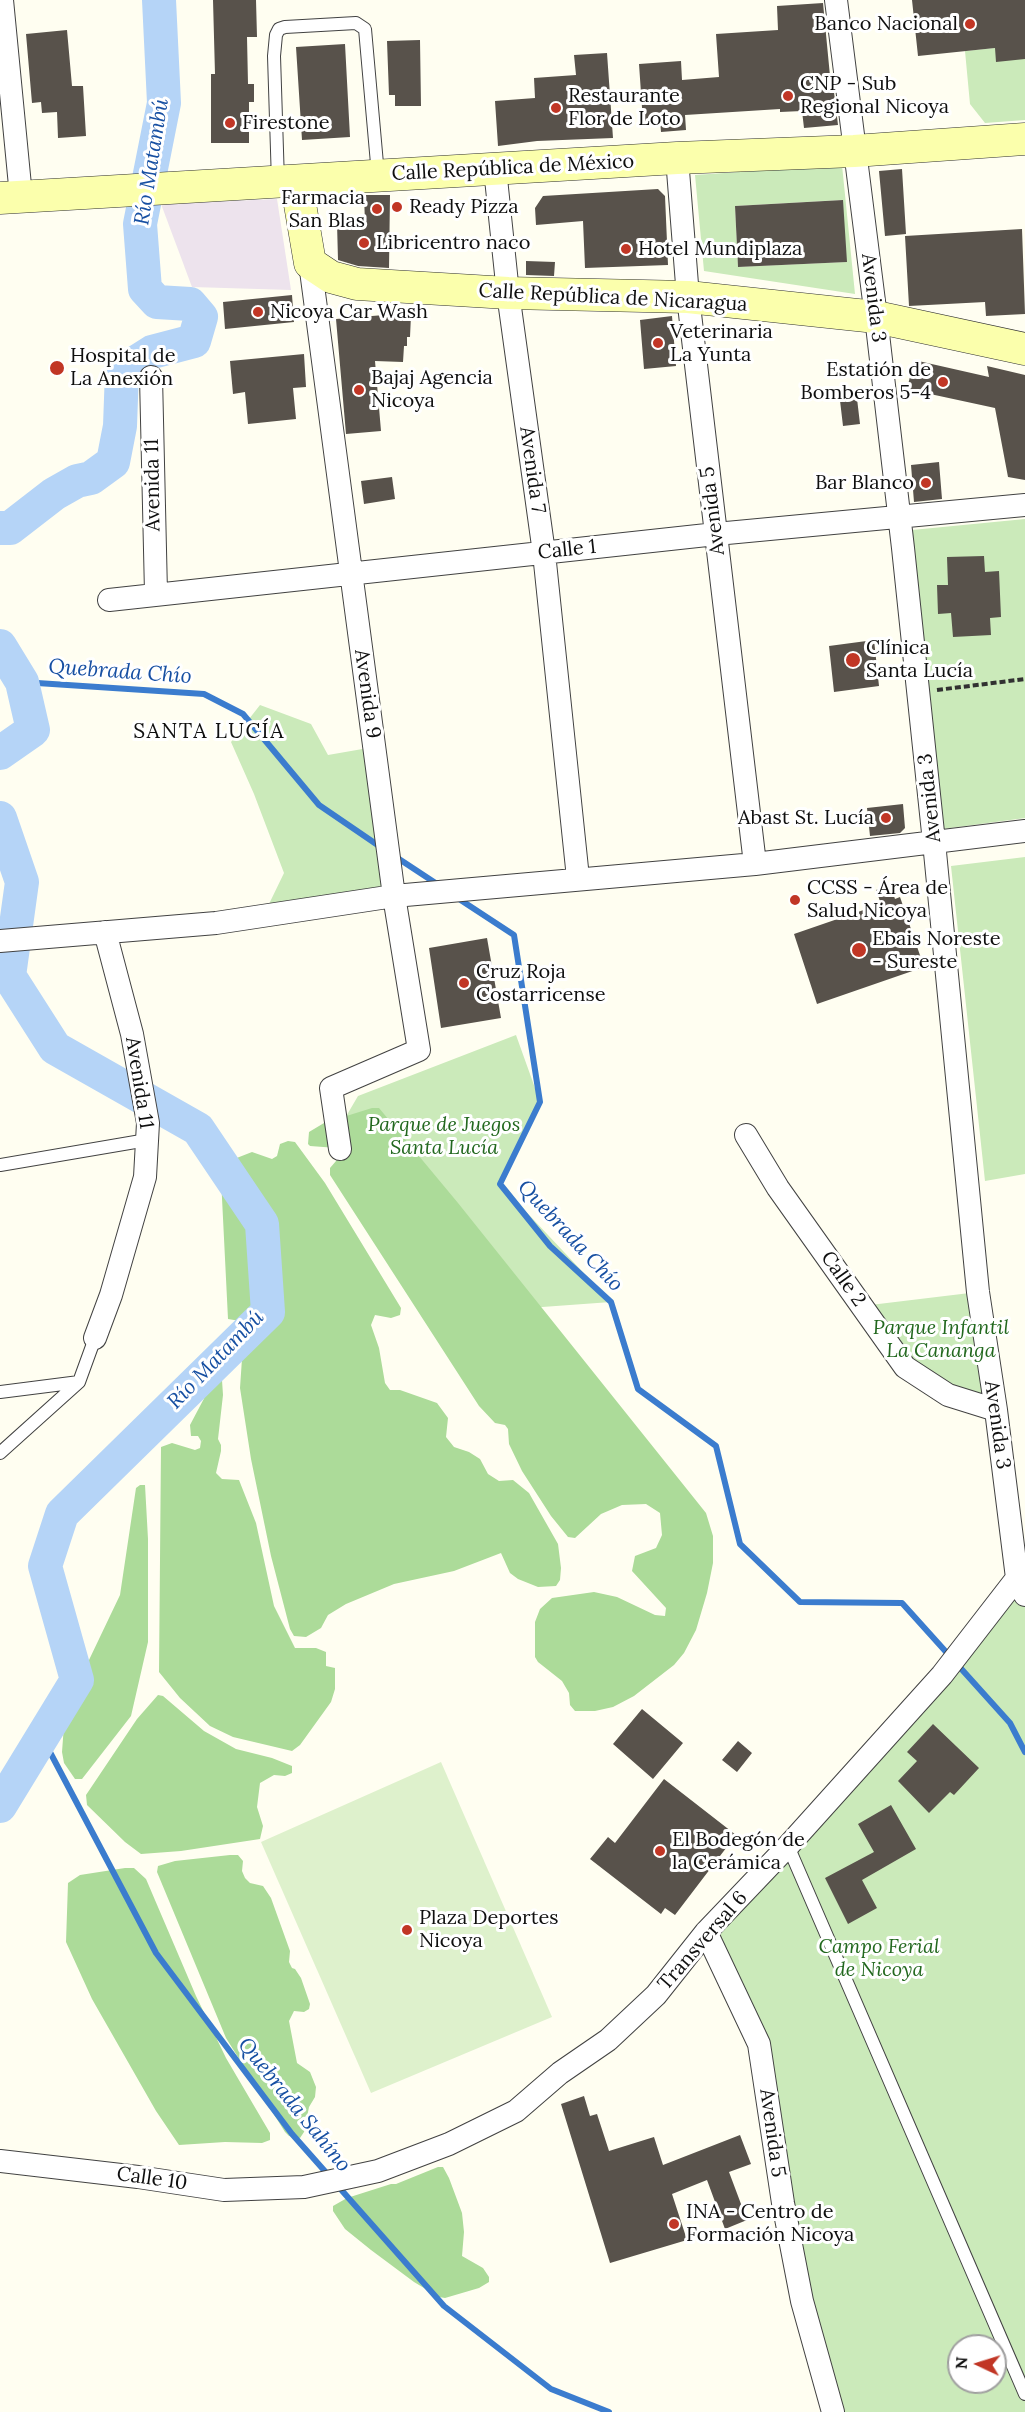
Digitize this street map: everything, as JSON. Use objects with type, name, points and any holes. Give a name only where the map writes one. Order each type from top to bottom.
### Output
[{"type":"main road","name":"Calle República de México","points":[[10,197],[677,158],[854,151],[1025,139]]},
{"type":"main road","name":"Avenida 9","points":[[287,181],[310,263]]},
{"type":"main road","name":"Calle República de Nicaragua","points":[[310,263],[331,277],[357,285],[508,293],[688,297],[876,317],[1025,349]]},
{"type":"street","points":[[2,0],[10,197]]},
{"type":"street","name":"Avenida 3","points":[[836,0],[876,317],[918,692],[978,1292],[1023,1580]]},
{"type":"street","name":"Avenida 5","points":[[677,158],[688,297],[755,864]]},
{"type":"street","name":"Avenida 7","points":[[495,169],[508,293],[544,553],[578,878]]},
{"type":"street","name":"Avenida 9","points":[[310,263],[394,896],[419,1050],[331,1088],[340,1149]]},
{"type":"street","name":"Avenida 11","points":[[151,377],[156,593]]},
{"type":"street","name":"Calle 1","points":[[109,600],[156,593],[716,534],[1025,505]]},
{"type":"street","points":[[0,941],[216,922],[394,896],[755,864],[1025,831]]},
{"type":"street","name":"Avenida 11","points":[[95,1338],[111,1295],[145,1177],[148,1131],[132,1035],[105,932]]},
{"type":"street","name":"Calle 2","points":[[746,1135],[778,1188],[905,1367],[948,1395],[996,1410]]},
{"type":"street","name":"Transversal 6","points":[[304,2187],[378,2171],[449,2144],[516,2111],[560,2073],[608,2040],[656,1995],[706,1932],[788,1846],[942,1676],[1023,1580]]},
{"type":"street","name":"Avenida 5","points":[[706,1932],[759,2044],[783,2203],[802,2301],[833,2412]]},
{"type":"street","name":"Calle 10","points":[[0,2161],[138,2176],[224,2190],[304,2187]]},
{"type":"lane","points":[[287,181],[274,56],[278,31],[281,28],[356,23],[363,26],[367,32],[378,176]]},
{"type":"lane","points":[[0,1165],[148,1131]]},
{"type":"lane","points":[[0,1453],[79,1382],[95,1338]]},
{"type":"lane","points":[[0,1392],[79,1382]]},
{"type":"lane","points":[[788,1846],[1025,2394]]},
{"type":"path","points":[[918,692],[1025,679]]},
{"type":"shaded area","points":[[277,199],[291,290],[192,287],[161,204]]},
{"type":"green space","points":[[995,48],[1025,59],[1025,120],[985,123],[970,104],[965,51]]},
{"type":"green space","points":[[842,165],[855,294],[704,271],[695,175]],"holes":[[[842,200],[846,262],[738,267],[735,206]]]},
{"type":"green space","points":[[1025,519],[1025,818],[943,829],[912,530]]},
{"type":"green space","points":[[260,705],[311,724],[328,755],[374,747],[393,888],[269,904],[284,873],[254,794],[231,742]]},
{"type":"green space","points":[[1025,857],[1025,1174],[985,1181],[951,866]]},
{"type":"green space","name":"Parque de Juegos Santa Lucía","points":[[516,1035],[540,1102],[500,1184],[611,1302],[501,1310],[341,1125],[358,1096]]},
{"type":"green space","points":[[372,1108],[379,1108],[458,1203],[706,1513],[713,1536],[713,1563],[696,1630],[684,1653],[674,1665],[634,1696],[613,1707],[595,1711],[575,1711],[570,1705],[569,1693],[562,1681],[535,1657],[535,1622],[540,1609],[552,1598],[594,1592],[617,1597],[655,1615],[665,1616],[666,1608],[632,1571],[635,1556],[656,1548],[662,1535],[660,1513],[646,1504],[622,1505],[601,1514],[575,1538],[568,1537],[551,1516],[522,1471],[509,1444],[508,1429],[505,1425],[495,1423],[479,1406],[330,1175],[330,1168],[342,1154],[337,1148],[308,1144],[309,1132],[324,1123]]},
{"type":"green space","points":[[288,1141],[295,1142],[325,1183],[401,1308],[400,1315],[391,1318],[375,1315],[371,1325],[379,1348],[385,1383],[390,1390],[400,1390],[437,1403],[448,1418],[446,1437],[454,1447],[480,1459],[488,1474],[499,1481],[513,1480],[529,1493],[558,1544],[561,1568],[560,1580],[556,1586],[538,1587],[518,1579],[510,1573],[501,1553],[454,1571],[394,1584],[346,1604],[328,1615],[321,1628],[306,1637],[294,1636],[290,1629],[271,1556],[251,1459],[240,1388],[243,1344],[240,1321],[228,1319],[221,1178],[222,1167],[229,1161],[252,1152],[272,1159],[277,1156],[280,1144]]},
{"type":"green space","name":"Parque Infantil La Cananga","points":[[978,1292],[996,1410],[948,1395],[862,1306]]},
{"type":"green space","points":[[217,1379],[222,1380],[223,1395],[218,1439],[221,1451],[216,1473],[222,1479],[239,1480],[256,1523],[274,1606],[295,1648],[316,1648],[326,1652],[326,1666],[335,1668],[335,1689],[331,1702],[300,1745],[292,1751],[233,1737],[210,1726],[180,1698],[159,1672],[161,1447],[172,1443],[195,1450],[200,1448],[201,1441],[198,1436],[191,1436],[190,1425]]},
{"type":"green space","points":[[145,1485],[148,1539],[148,1642],[131,1716],[82,1779],[75,1779],[64,1763],[62,1752],[68,1704],[120,1595],[136,1488]]},
{"type":"green space","name":"Campo Ferial de Nicoya","points":[[1017,1578],[1025,1595],[1025,2412],[833,2412],[759,2044],[706,1932]]},
{"type":"green space","points":[[158,1695],[163,1696],[204,1731],[236,1749],[272,1758],[292,1766],[292,1773],[285,1776],[274,1775],[260,1783],[257,1807],[263,1826],[260,1839],[181,1851],[141,1854],[125,1842],[87,1805],[86,1795],[137,1719]]},
{"type":"green space","name":"Plaza Deportes Nicoya","points":[[441,1762],[552,2017],[371,2093],[261,1842]]},
{"type":"green space","points":[[238,1855],[243,1861],[242,1871],[245,1878],[250,1883],[263,1886],[271,1898],[290,1951],[289,1962],[301,1978],[310,2004],[309,2009],[304,2012],[294,2011],[289,2021],[297,2063],[310,2072],[316,2087],[315,2097],[309,2107],[304,2132],[300,2138],[289,2136],[285,2132],[226,2038],[157,1872],[158,1866],[175,1861]]},
{"type":"green space","points":[[134,1868],[146,1879],[196,1996],[226,2058],[270,2133],[270,2140],[262,2143],[225,2142],[179,2145],[156,2111],[92,1999],[66,1942],[68,1883],[80,1875]]},
{"type":"green space","points":[[443,2167],[449,2178],[462,2213],[464,2232],[462,2256],[483,2268],[489,2277],[489,2282],[479,2288],[445,2298],[439,2297],[414,2282],[371,2250],[345,2229],[333,2211],[333,2206],[347,2198],[396,2184]]},
{"type":"building","points":[[213,0],[256,0],[257,37],[247,37],[248,84],[254,84],[254,102],[249,102],[249,143],[211,143],[211,74],[215,74]]},
{"type":"building","name":"Banco Nacional","points":[[912,0],[1025,0],[1025,59],[996,62],[995,48],[918,56]]},
{"type":"building","points":[[823,3],[830,76],[832,76],[838,125],[804,128],[802,111],[780,112],[780,109],[685,115],[686,130],[661,132],[660,120],[643,122],[639,64],[681,61],[682,80],[719,77],[716,34],[778,30],[777,6]]},
{"type":"building","points":[[67,30],[72,86],[83,86],[86,136],[58,138],[57,112],[42,113],[41,102],[32,103],[26,34]]},
{"type":"building","points":[[420,40],[421,106],[395,106],[395,95],[389,95],[387,41]]},
{"type":"building","points":[[345,44],[350,137],[302,140],[296,47]]},
{"type":"building","points":[[607,53],[613,138],[537,141],[498,146],[495,101],[535,98],[534,78],[576,75],[574,55]]},
{"type":"building","points":[[902,169],[906,234],[885,236],[879,171]]},
{"type":"building","points":[[658,189],[665,196],[668,265],[585,268],[583,221],[536,225],[535,208],[543,196]]},
{"type":"building","name":"Libricentro naco","points":[[364,195],[390,195],[389,268],[358,266],[338,260],[337,223],[365,223]]},
{"type":"building","points":[[843,200],[847,262],[738,267],[735,206]]},
{"type":"building","points":[[1022,229],[1025,314],[986,316],[985,302],[909,306],[905,236]]},
{"type":"building","points":[[526,261],[555,262],[554,276],[526,275]]},
{"type":"building","name":"Nicoya Car Wash","points":[[292,295],[294,322],[225,329],[223,302]]},
{"type":"building","name":"Bajaj Agencia Nicoya","points":[[411,315],[410,337],[407,337],[407,346],[404,346],[403,362],[375,361],[381,431],[346,434],[336,319]]},
{"type":"building","name":"Veterinaria La Yunta","points":[[672,316],[676,366],[644,369],[640,320]]},
{"type":"building","points":[[304,354],[306,387],[293,388],[296,419],[248,424],[245,392],[233,394],[230,361]]},
{"type":"building","points":[[914,360],[989,377],[987,366],[1025,375],[1025,480],[1008,477],[995,408],[907,389]]},
{"type":"building","points":[[856,390],[860,424],[843,426],[839,392]]},
{"type":"building","name":"Bar Blanco","points":[[939,462],[942,499],[914,502],[911,465]]},
{"type":"building","points":[[392,477],[395,499],[364,504],[361,481]]},
{"type":"building","points":[[984,556],[985,572],[999,571],[1001,617],[990,618],[991,635],[953,637],[951,613],[938,614],[937,585],[948,585],[947,557]]},
{"type":"building","name":"Clínica Santa Lucía","points":[[874,640],[879,686],[834,692],[829,646]]},
{"type":"building","name":"Abast St. Lucía","points":[[903,804],[905,828],[900,833],[870,836],[867,808]]},
{"type":"building","name":"Ebais Noreste - Sureste","points":[[890,885],[895,899],[900,897],[924,967],[817,1004],[794,934],[881,904],[876,890]]},
{"type":"building","name":"Cruz Roja Costarricense","points":[[487,938],[501,1018],[441,1028],[429,948]]},
{"type":"building","points":[[642,1709],[683,1743],[653,1779],[613,1744]]},
{"type":"building","points":[[933,1724],[979,1768],[954,1795],[950,1792],[929,1813],[898,1781],[917,1761],[907,1752]]},
{"type":"building","points":[[738,1741],[752,1753],[737,1772],[722,1760]]},
{"type":"building","name":"El Bodegón de la Cerámica","points":[[664,1779],[736,1835],[675,1915],[665,1908],[661,1914],[590,1859],[608,1837],[615,1843]]},
{"type":"building","points":[[891,1805],[916,1849],[862,1880],[877,1908],[848,1924],[825,1878],[874,1852],[858,1824]]},
{"type":"building","points":[[584,2096],[590,2116],[597,2114],[609,2151],[654,2137],[663,2165],[740,2135],[751,2164],[729,2172],[747,2220],[725,2229],[707,2180],[672,2194],[687,2240],[610,2263],[561,2104]]},
{"type":"waterway","name":"Río Matambú","points":[[0,528],[10,528],[54,494],[77,481],[91,478],[113,462],[120,426],[122,371],[152,352],[194,341],[201,317],[190,304],[157,302],[145,289],[140,224],[164,103],[159,0]]},
{"type":"waterway","name":"Río Matambú","points":[[0,646],[22,682],[33,730],[0,753]]},
{"type":"waterway","name":"Quebrada Chío","points":[[22,682],[204,694],[243,714],[319,805],[382,848]]},
{"type":"waterway","name":"Río Matambú","points":[[0,818],[22,882],[9,976],[55,1048],[198,1129],[262,1224],[268,1312],[62,1514],[45,1566],[77,1680],[0,1806]]},
{"type":"waterway","name":"Quebrada Chío","points":[[396,857],[437,884]]},
{"type":"waterway","name":"Quebrada Chío","points":[[456,897],[514,935],[540,1102],[500,1184],[550,1246],[611,1302],[638,1389],[716,1446],[740,1544],[800,1602],[902,1603],[1010,1723],[1025,1752]]},
{"type":"waterway","name":"Quebrada Sahíno","points":[[42,1737],[156,1953],[292,2134],[330,2177]]},
{"type":"waterway","name":"Quebrada Sahíno","points":[[337,2185],[444,2306],[551,2389],[609,2412]]},
{"type":"place","name":"Banco Nacional","points":[[970,24]]},
{"type":"place","name":"CNP - Sub Regional Nicoya","points":[[788,96]]},
{"type":"place","name":"Restaurante Flor de Loto","points":[[556,108]]},
{"type":"place","name":"Firestone","points":[[230,123]]},
{"type":"place","name":"Ready Pizza","points":[[397,207]]},
{"type":"place","name":"Farmacia San Blas","points":[[377,209]]},
{"type":"place","name":"Libricentro naco","points":[[364,243]]},
{"type":"place","name":"Hotel Mundiplaza","points":[[626,249]]},
{"type":"place","name":"Nicoya Car Wash","points":[[258,312]]},
{"type":"place","name":"Veterinaria La Yunta","points":[[658,343]]},
{"type":"place","name":"Hospital de La Anexión","points":[[57,368]]},
{"type":"place","name":"Estatión de Bomberos 5-4","points":[[943,382]]},
{"type":"place","name":"Bajaj Agencia Nicoya","points":[[359,390]]},
{"type":"place","name":"Bar Blanco","points":[[926,483]]},
{"type":"place","name":"Clínica Santa Lucía","points":[[853,660]]},
{"type":"place","name":"Abast St. Lucía","points":[[886,818]]},
{"type":"place","name":"CCSS - Área de Salud Nicoya","points":[[795,900]]},
{"type":"place","name":"Ebais Noreste - Sureste","points":[[859,950]]},
{"type":"place","name":"Cruz Roja Costarricense","points":[[464,983]]},
{"type":"place","name":"El Bodegón de la Cerámica","points":[[660,1851]]},
{"type":"place","name":"Plaza Deportes Nicoya","points":[[407,1930]]},
{"type":"place","name":"INA - Centro de Formación Nicoya","points":[[674,2224]]},
{"type":"district","name":"SANTA LUCÍA","points":[[209,732]]}]
